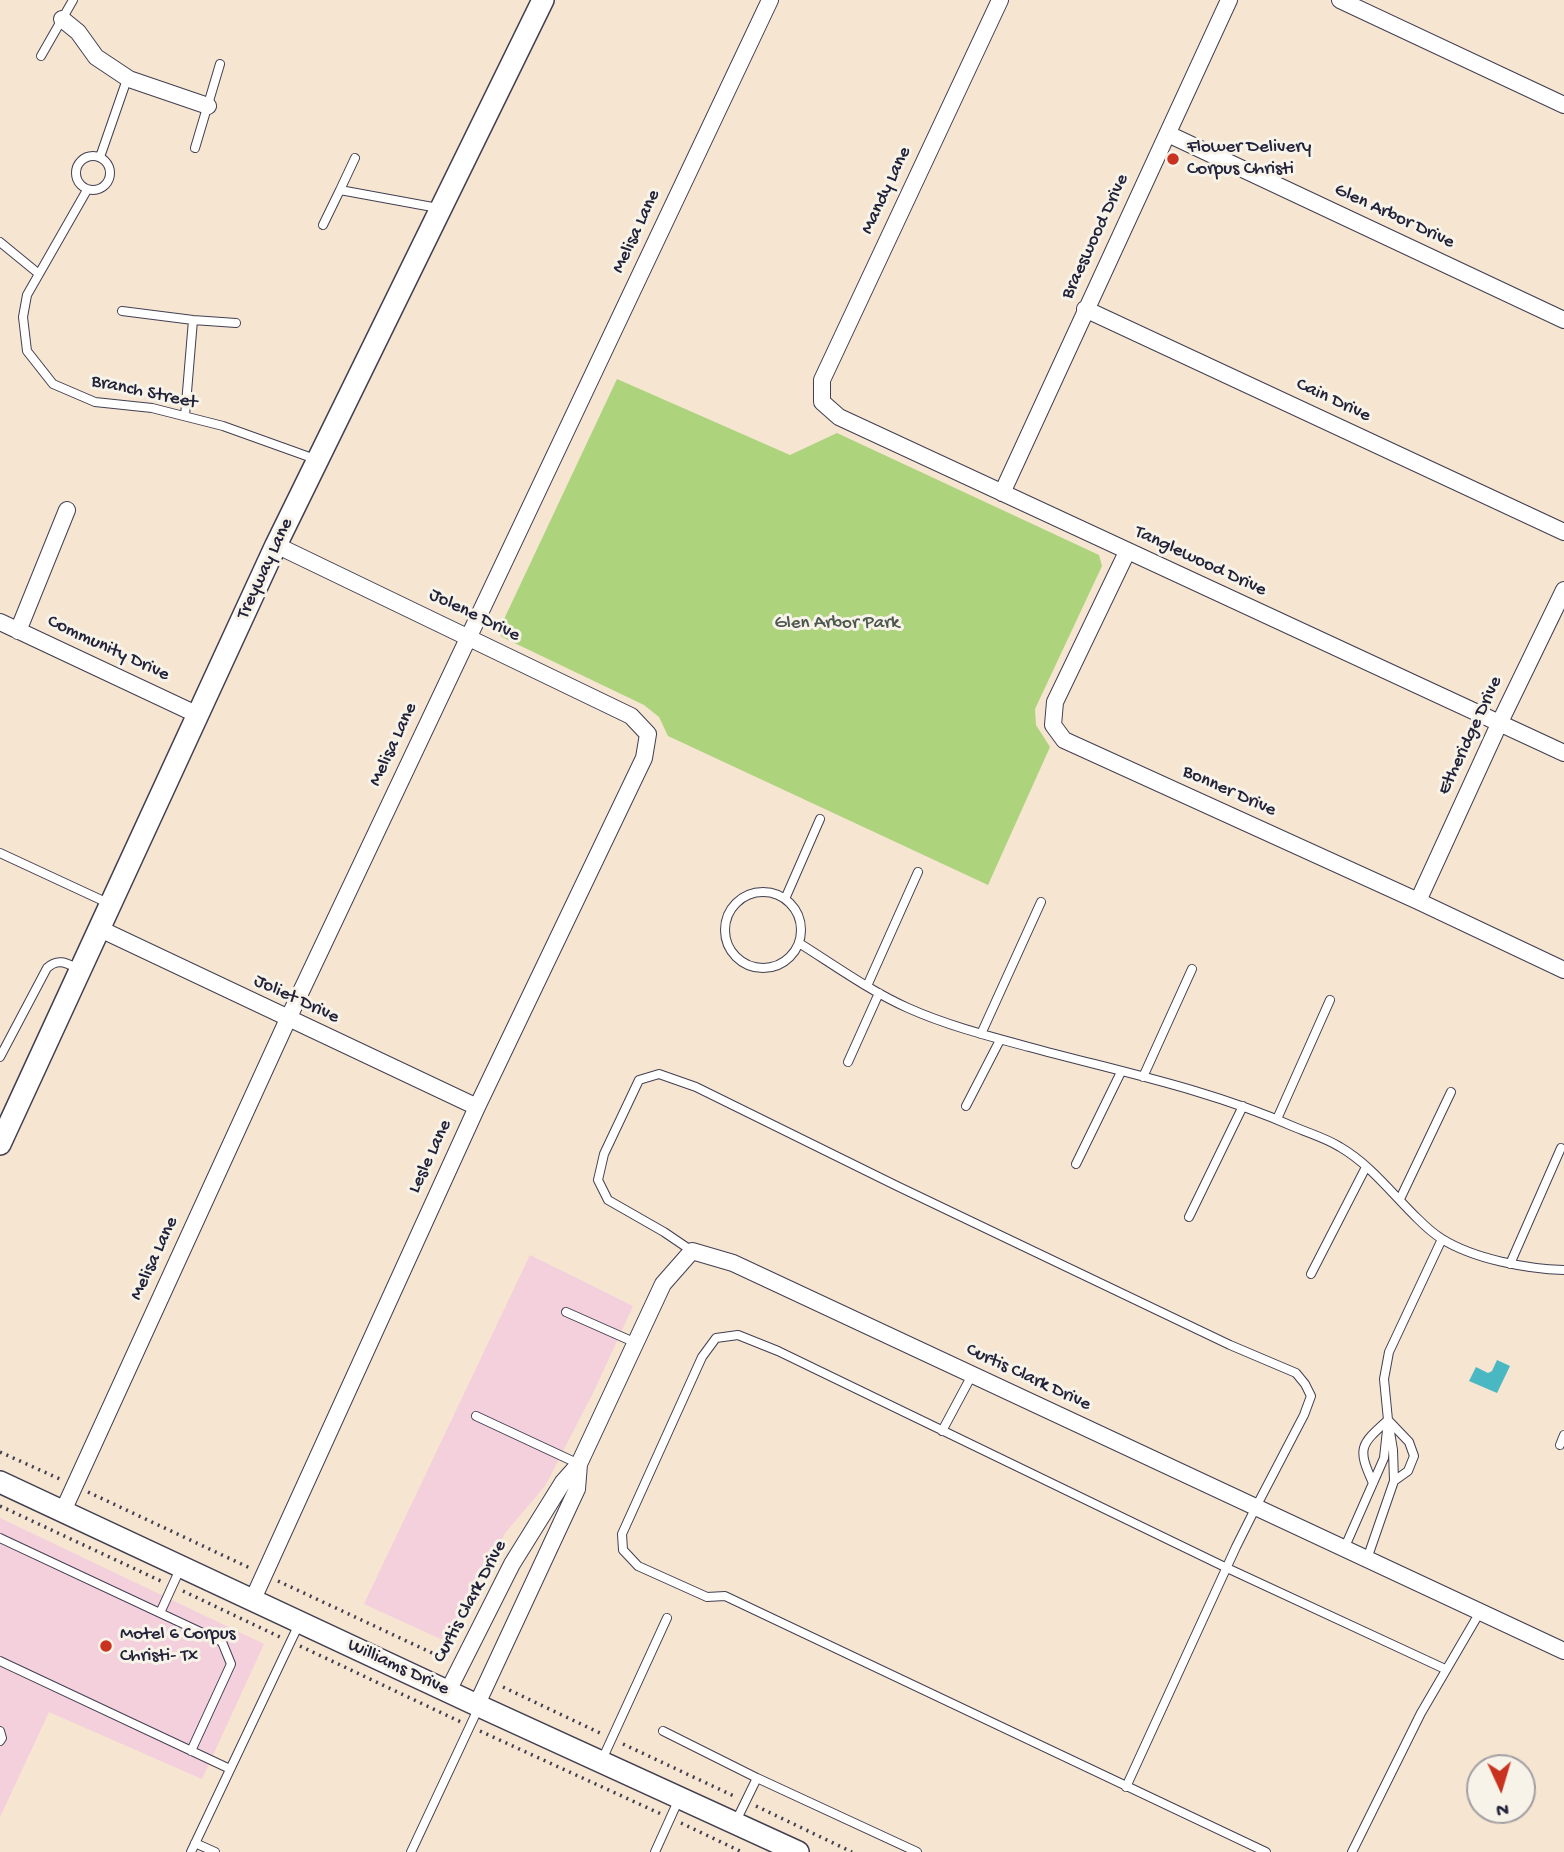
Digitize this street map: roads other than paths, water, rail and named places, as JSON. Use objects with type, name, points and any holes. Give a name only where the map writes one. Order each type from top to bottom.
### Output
[{"type":"street","name":"Treyway Lane","points":[[0,1144],[10,1112],[80,970],[276,545],[543,0]]},
{"type":"street","name":"Melisa Lane","points":[[63,1511],[288,1019],[770,0]]},
{"type":"street","name":"Mandy Lane","points":[[822,402],[821,380],[1000,0]]},
{"type":"street","name":"Braeswood Drive","points":[[1002,493],[1229,0]]},
{"type":"street","points":[[1340,0],[1564,105]]},
{"type":"street","points":[[62,19],[78,32],[96,57],[129,79],[208,106]]},
{"type":"street","name":"Glen Arbor Drive","points":[[1168,134],[1564,320]]},
{"type":"street","name":"Cain Drive","points":[[1085,309],[1564,532]]},
{"type":"street","name":"Tanglewood Drive","points":[[822,402],[839,417],[1564,753]]},
{"type":"street","points":[[18,631],[67,510]]},
{"type":"street","name":"Jolene Drive","points":[[276,545],[631,716],[648,733]]},
{"type":"street","name":"Bonner Drive","points":[[1127,552],[1055,702],[1053,725],[1064,740],[1564,970]]},
{"type":"street","name":"Etheridge Drive","points":[[1418,901],[1564,590]]},
{"type":"street","name":"Community Drive","points":[[0,622],[198,715]]},
{"type":"street","name":"Lesle Lane","points":[[253,1599],[477,1107],[644,758],[648,733]]},
{"type":"street","name":"Joliet Drive","points":[[99,928],[477,1107]]},
{"type":"street","name":"Curtis Clark Drive","points":[[448,1691],[512,1564],[564,1482],[579,1464],[663,1284],[692,1251],[733,1264],[1564,1651]]},
{"type":"street","name":"Curtis Clark Drive","points":[[478,1705],[577,1489],[579,1464]]},
{"type":"street","name":"Williams Drive","points":[[0,1482],[798,1852]]},
{"type":"lane","points":[[41,57],[73,0]]},
{"type":"lane","points":[[195,148],[220,64]]},
{"type":"lane","name":"Branch Street","points":[[129,79],[100,157],[111,171],[110,180],[96,191],[87,190],[27,295],[23,317],[27,351],[53,384],[95,402],[152,408],[185,416],[223,426],[318,460]]},
{"type":"lane","points":[[87,190],[79,184],[77,167],[83,159],[100,157]]},
{"type":"lane","points":[[323,225],[355,158]]},
{"type":"lane","points":[[340,190],[441,209]]},
{"type":"lane","points":[[0,242],[39,274]]},
{"type":"lane","points":[[122,311],[236,323]]},
{"type":"lane","points":[[185,416],[193,320]]},
{"type":"lane","points":[[785,899],[820,819]]},
{"type":"lane","points":[[0,853],[110,904]]},
{"type":"lane","points":[[867,986],[918,872]]},
{"type":"lane","points":[[753,893],[775,894],[785,899],[798,914],[801,923],[799,943],[794,953],[776,966],[754,967],[735,956],[729,947],[725,936],[728,915],[734,905],[753,893]]},
{"type":"lane","points":[[981,1034],[1041,902]]},
{"type":"lane","points":[[799,943],[867,986],[908,1008],[1000,1040],[1243,1105],[1277,1119],[1341,1147],[1442,1239],[1478,1255],[1510,1264],[1541,1270],[1564,1270]]},
{"type":"lane","points":[[0,1057],[47,968],[63,962],[80,970]]},
{"type":"lane","points":[[1143,1077],[1192,969]]},
{"type":"lane","points":[[848,1062],[879,993]]},
{"type":"lane","points":[[1277,1119],[1330,1000]]},
{"type":"lane","points":[[966,1106],[1000,1040]]},
{"type":"lane","points":[[1076,1164],[1121,1072]]},
{"type":"lane","points":[[692,1251],[608,1199],[598,1180],[604,1154],[639,1080],[660,1074],[696,1087],[1230,1345],[1296,1373],[1305,1384],[1311,1396],[1304,1415],[1255,1507],[1126,1787]]},
{"type":"lane","points":[[1400,1199],[1451,1092]]},
{"type":"lane","points":[[1189,1217],[1243,1105]]},
{"type":"lane","points":[[1510,1264],[1561,1148]]},
{"type":"lane","points":[[1311,1274],[1366,1167]]},
{"type":"lane","points":[[1367,1559],[1394,1481],[1384,1379],[1388,1352],[1442,1239]]},
{"type":"lane","points":[[566,1312],[636,1343]]},
{"type":"lane","points":[[1266,1852],[725,1596],[707,1597],[638,1566],[623,1550],[622,1534],[702,1357],[716,1338],[738,1335],[778,1351],[1227,1568],[1446,1670]]},
{"type":"lane","points":[[942,1431],[971,1375]]},
{"type":"lane","points":[[476,1416],[579,1464]]},
{"type":"lane","points":[[1388,1420],[1409,1442],[1414,1455],[1408,1471],[1394,1481]]},
{"type":"lane","points":[[1373,1483],[1364,1464],[1363,1449],[1367,1438],[1388,1420]]},
{"type":"lane","points":[[1344,1549],[1384,1458],[1388,1420]]},
{"type":"lane","points":[[1560,1444],[1564,1435]]},
{"type":"lane","points":[[0,1538],[222,1642],[231,1664],[191,1751]]},
{"type":"lane","points":[[160,1612],[182,1566]]},
{"type":"lane","points":[[1352,1852],[1421,1713],[1480,1612]]},
{"type":"lane","points":[[601,1762],[667,1618]]},
{"type":"lane","points":[[215,1852],[193,1848],[300,1622]]},
{"type":"lane","points":[[0,1661],[230,1769]]},
{"type":"lane","points":[[411,1852],[478,1705]]},
{"type":"lane","points":[[0,1731],[0,1741]]},
{"type":"lane","points":[[663,1731],[917,1852]]},
{"type":"lane","points":[[735,1824],[757,1778]]},
{"type":"lane","points":[[655,1852],[680,1798]]},
{"type":"water","points":[[1497,1360],[1510,1366],[1497,1393],[1469,1381],[1476,1367],[1488,1373],[1492,1371]]},
{"type":"place","name":"Flower Delivery Corpus Christi","points":[[1173,159]]},
{"type":"place","name":"Motel 6 Corpus Christi- Tx","points":[[106,1646]]},
{"type":"park label","name":"Glen Arbor Park","points":[[837,624]]}]
